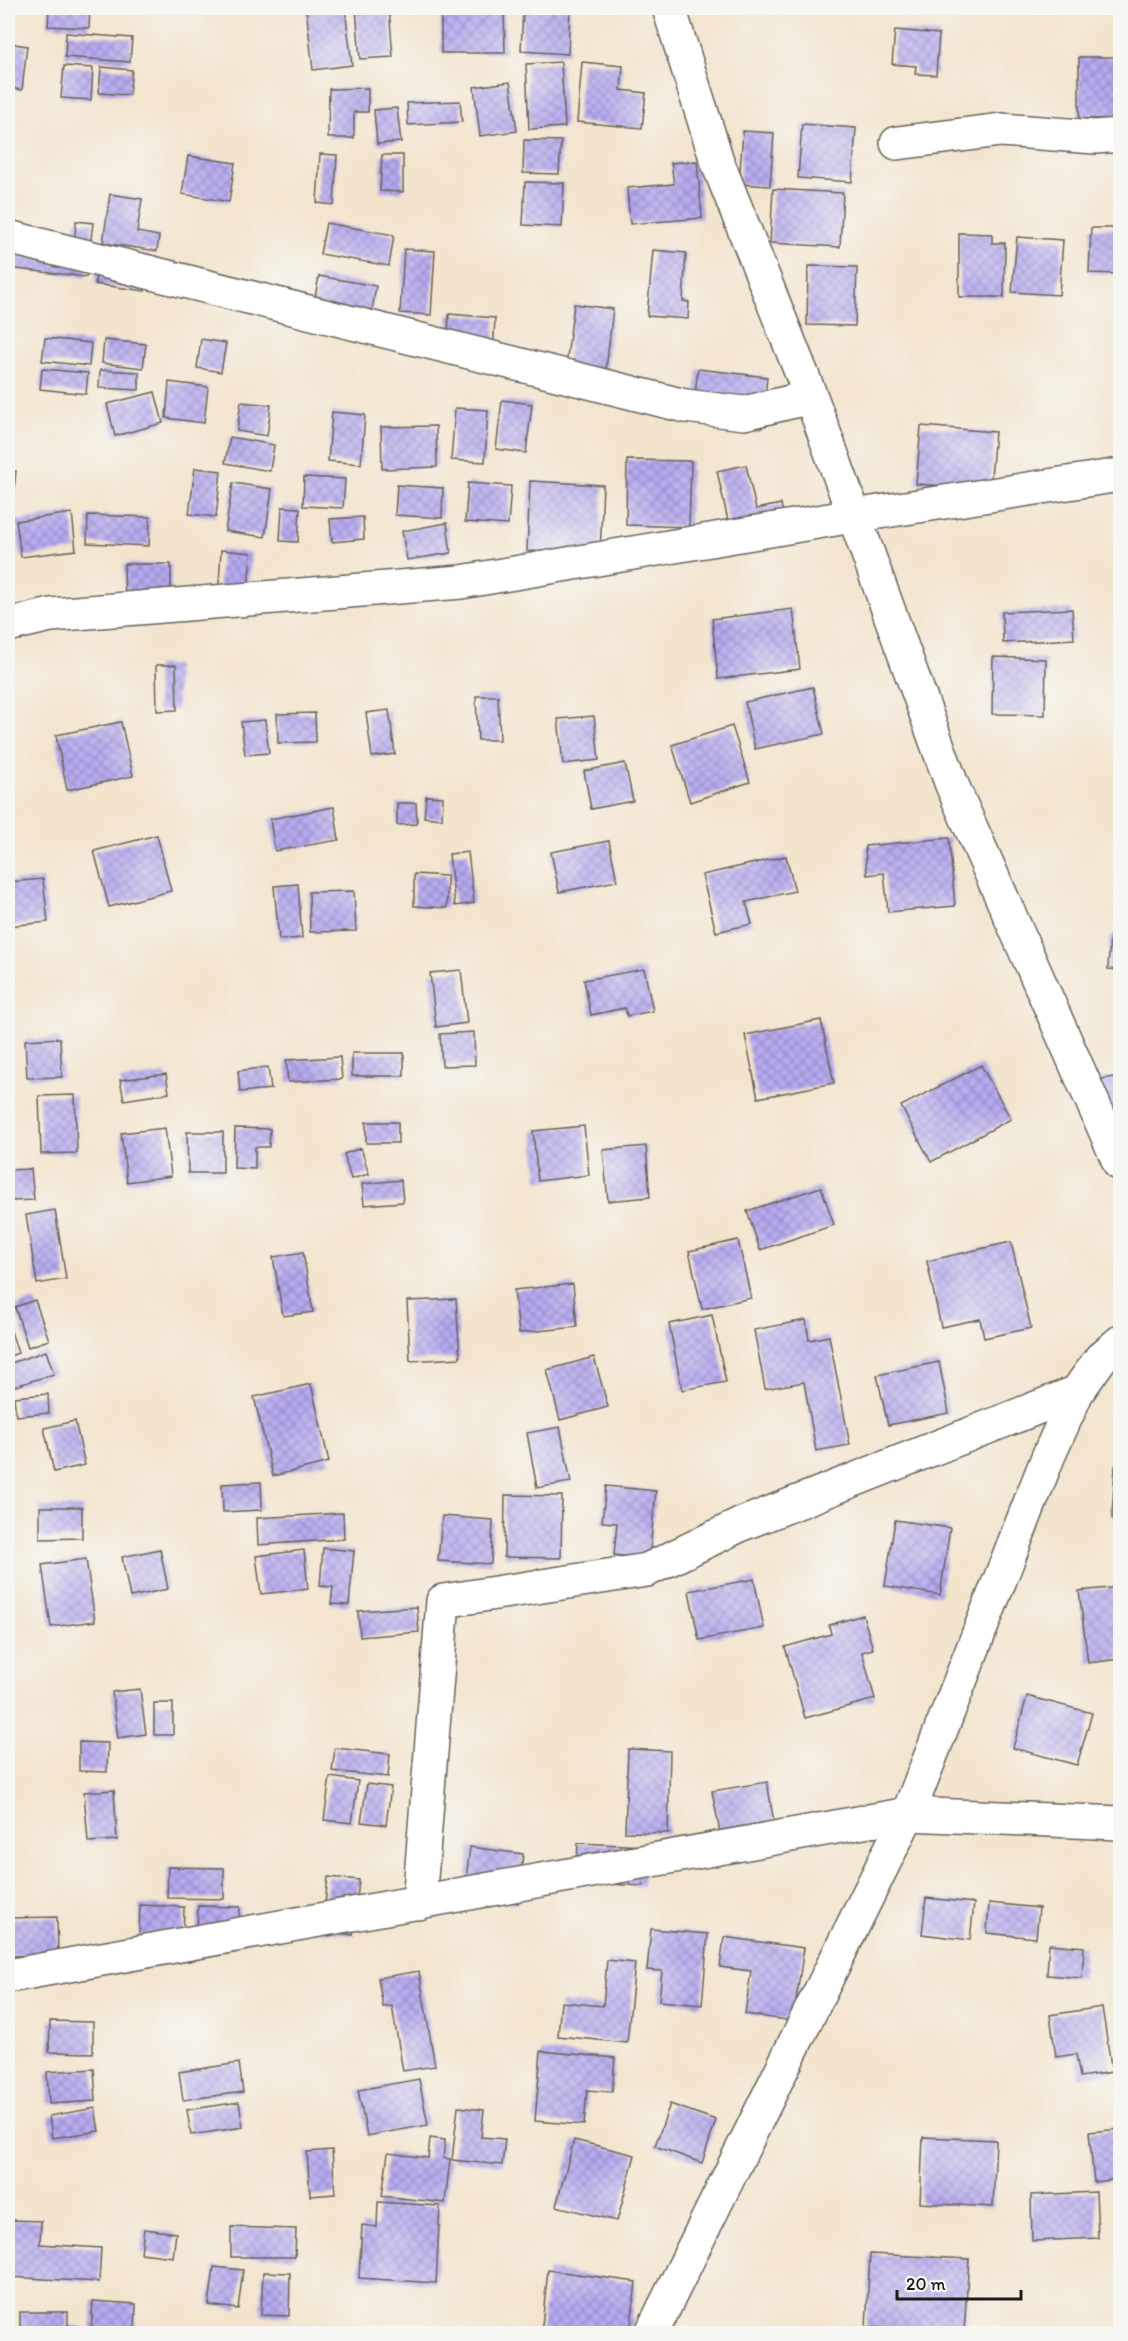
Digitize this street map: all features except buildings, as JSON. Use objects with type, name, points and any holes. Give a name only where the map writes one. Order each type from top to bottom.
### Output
[{"type":"street","points":[[669,8],[717,161],[811,397],[952,785],[1120,1164]]},
{"type":"street","points":[[897,143],[1001,130],[1095,137],[1120,135]]},
{"type":"street","points":[[8,237],[685,406],[744,413],[811,397]]},
{"type":"street","points":[[8,625],[51,615],[461,582],[853,516],[1120,475]]},
{"type":"street","points":[[651,2334],[908,1814],[1048,1456],[1077,1392],[1101,1358],[1120,1342]]},
{"type":"street","points":[[419,1903],[443,1601],[647,1570],[742,1524],[1077,1392]]},
{"type":"street","points":[[8,1976],[908,1814],[1120,1823]]}]
